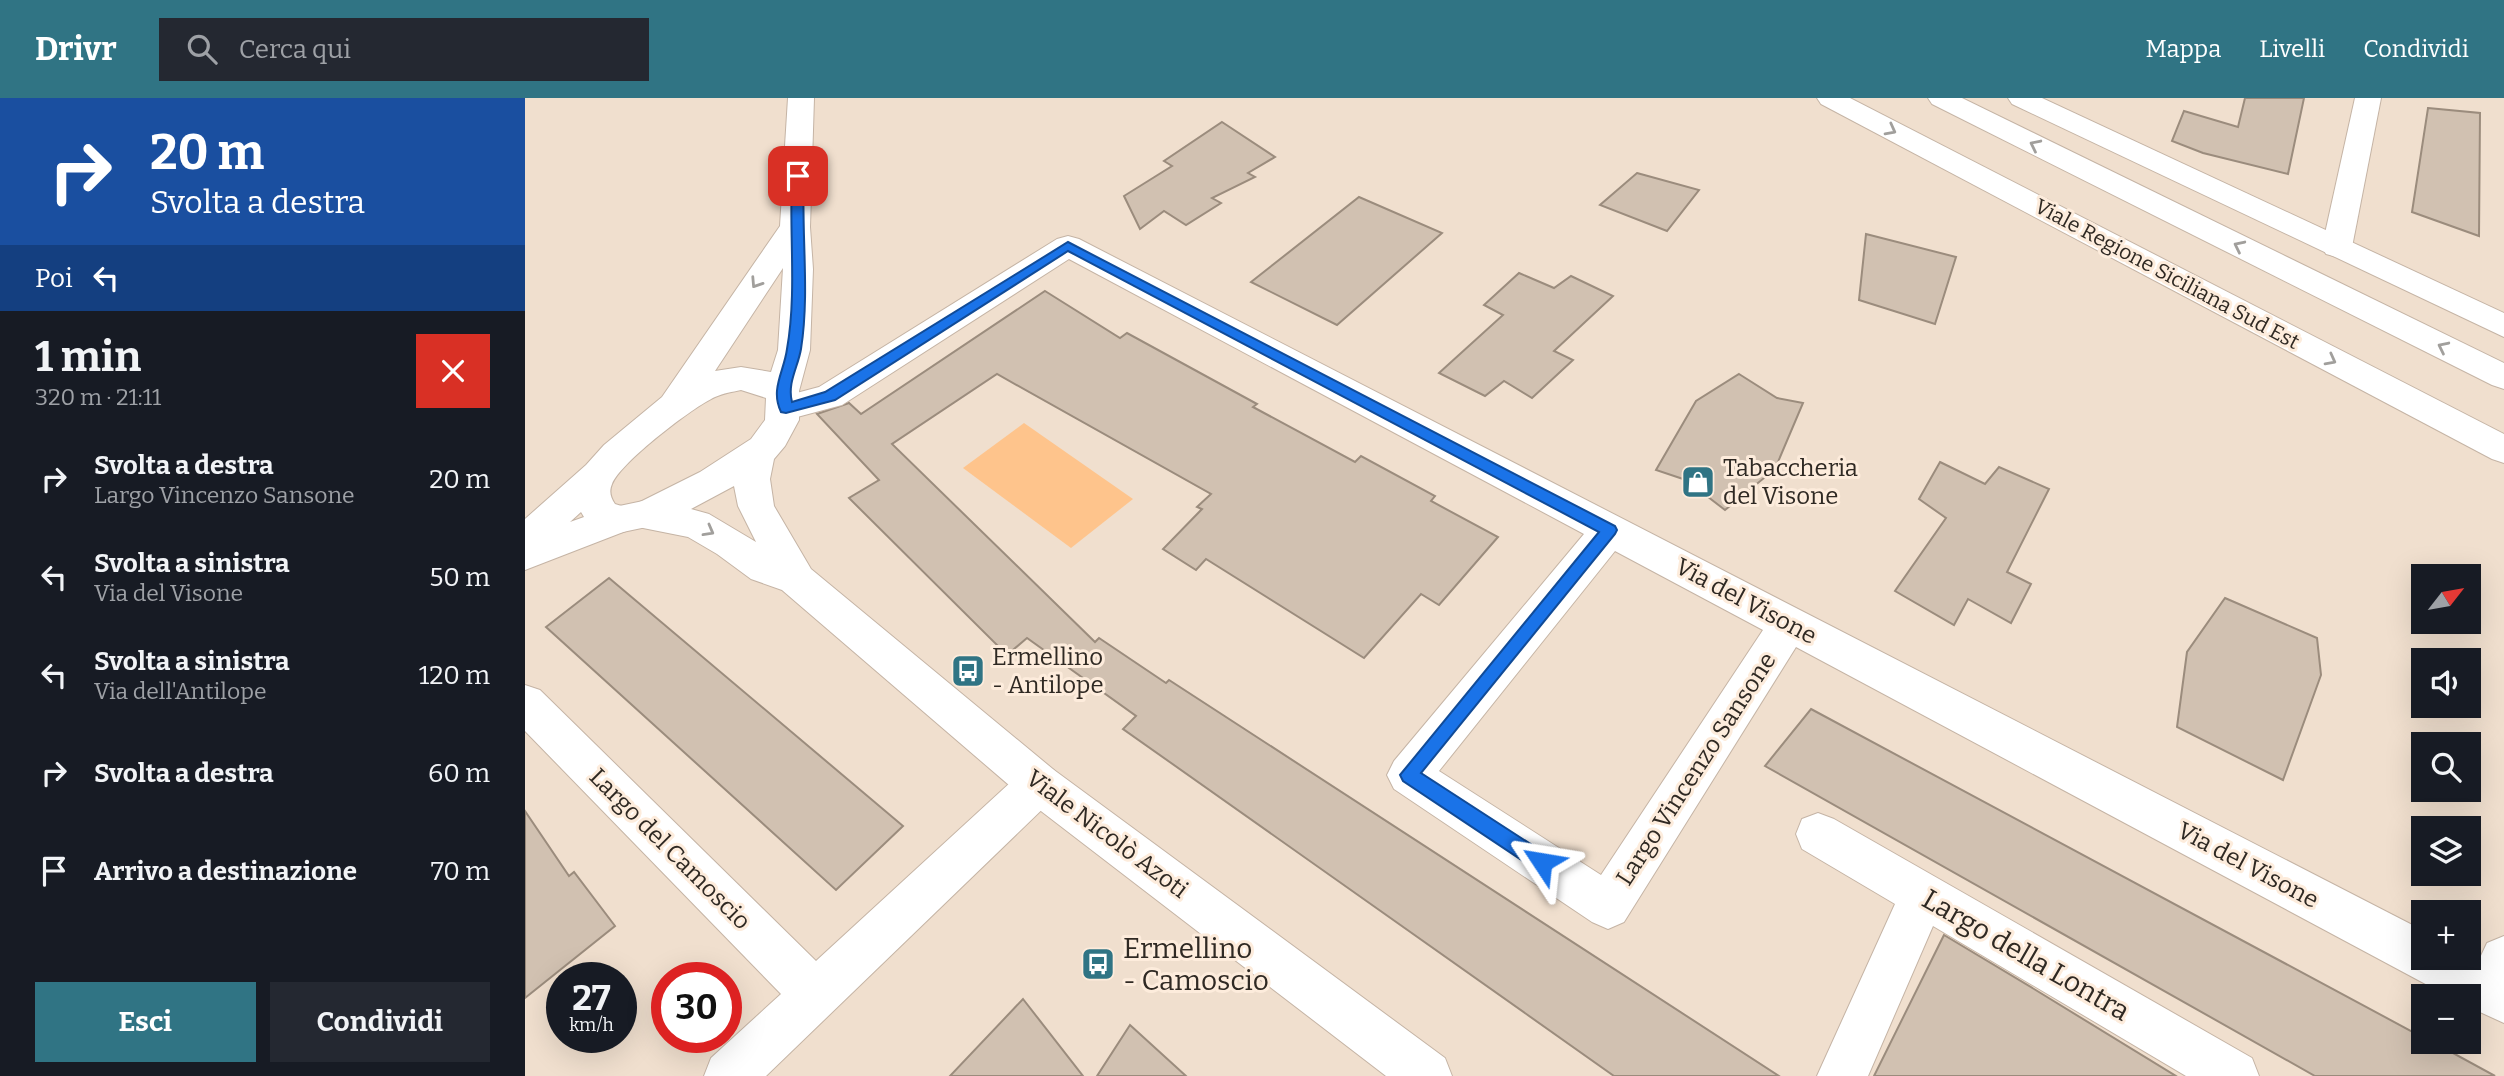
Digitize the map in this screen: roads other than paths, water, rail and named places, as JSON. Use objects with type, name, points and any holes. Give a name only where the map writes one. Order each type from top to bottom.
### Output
[{"type":"street","points":[[525,555],[669,505],[758,452],[773,438],[794,350],[799,269],[796,227],[801,98]]},
{"type":"street","name":"Viale Regione Siciliana Sud Est","points":[[1830,98],[2504,450]]},
{"type":"street","points":[[1941,98],[2504,377]]},
{"type":"street","points":[[2021,98],[2504,326]]},
{"type":"street","points":[[2337,247],[2368,98]]},
{"type":"street","points":[[796,227],[716,348],[675,402],[608,461],[592,489],[594,505],[603,516],[696,524],[730,543],[764,568],[796,579]]},
{"type":"street","name":"Via del Visone","points":[[784,400],[830,396],[1068,246],[2411,950]]},
{"type":"street","points":[[675,402],[709,385],[746,379],[769,383],[784,400]]},
{"type":"street","points":[[758,452],[752,481],[758,510],[791,562],[796,579]]},
{"type":"street","points":[[525,541],[599,474]]},
{"type":"street","name":"Largo Vincenzo Sansone","points":[[1610,530],[1409,775],[1608,906],[1789,624]]},
{"type":"street","name":"Viale Nicolò Azoti","points":[[796,579],[1039,784],[1427,1076]]},
{"type":"street","name":"Largo del Camoscio","points":[[525,703],[815,994]]},
{"type":"street","points":[[729,1076],[1039,784]]},
{"type":"street","name":"Largo della Lontra","points":[[1818,834],[2234,1076]]},
{"type":"street","points":[[1842,1076],[1923,895]]},
{"type":"street","name":"Via del Visone","points":[[2461,970],[2500,984]]},
{"type":"place","name":"Tabaccheria del Visone","points":[[1698,482]]},
{"type":"place","name":"Ermellino - Antilope","points":[[968,671]]},
{"type":"place","name":"Ermellino - Camoscio","points":[[1098,964]]}]
